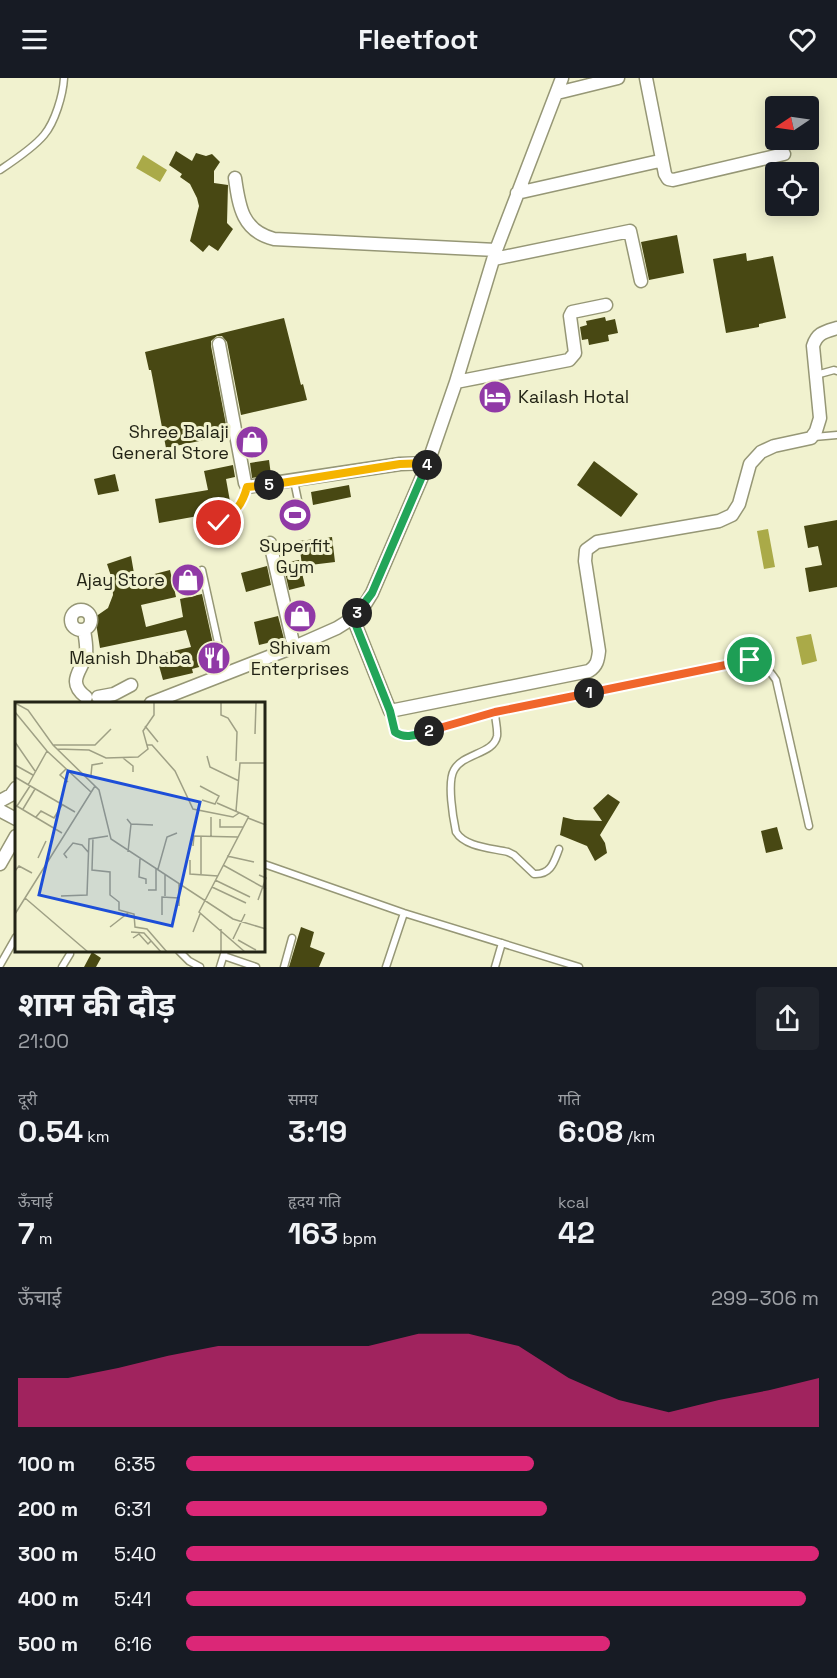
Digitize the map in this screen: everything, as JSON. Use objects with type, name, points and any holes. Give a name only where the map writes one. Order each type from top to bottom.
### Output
[{"type":"street","points":[[154,702],[337,628],[353,618],[364,606],[372,593],[428,463],[456,382],[495,254],[562,78]]},
{"type":"street","points":[[557,93],[618,78]]},
{"type":"street","points":[[646,78],[665,174],[668,179],[673,180],[784,153]]},
{"type":"street","points":[[517,193],[655,162]]},
{"type":"street","points":[[235,178],[239,204],[245,220],[265,237],[495,254],[630,231],[641,281]]},
{"type":"street","points":[[456,382],[570,360],[575,353],[570,316],[572,312],[606,305]]},
{"type":"street","points":[[353,618],[390,711],[593,668],[597,664],[599,651],[585,561],[586,550],[597,542],[719,521],[732,515],[739,504],[750,464],[760,452],[774,446],[811,438],[819,426],[813,346],[815,338],[837,328]]},
{"type":"street","points":[[219,344],[244,483],[247,487],[400,464],[428,463]]},
{"type":"street","points":[[270,543],[294,647]]},
{"type":"street","points":[[84,630],[86,655],[78,671],[76,683],[80,692],[92,700],[120,692],[131,685]]},
{"type":"street","points":[[15,789],[11,795],[0,801],[2,807],[0,812],[15,819]]},
{"type":"street","points":[[0,864],[15,838]]},
{"type":"lane","points":[[0,170],[45,135],[55,115],[64,88],[64,78]]},
{"type":"lane","points":[[815,375],[837,371]]},
{"type":"lane","points":[[811,438],[837,435]]},
{"type":"lane","points":[[294,481],[303,524]]},
{"type":"lane","points":[[219,523],[237,509],[243,501],[247,487]]},
{"type":"lane","points":[[202,570],[225,674]]},
{"type":"lane","points":[[390,711],[395,732],[401,736],[410,736],[495,712],[750,660],[762,664],[772,672],[776,680],[809,826]]},
{"type":"lane","points":[[495,712],[497,737],[494,743],[483,751],[462,760],[453,772],[451,781],[456,832],[468,843],[514,855],[534,874],[544,873],[552,867],[559,849]]},
{"type":"lane","points":[[266,865],[404,913],[579,967]]},
{"type":"lane","points":[[386,967],[404,913]]},
{"type":"lane","points":[[284,967],[292,938]]},
{"type":"lane","points":[[0,965],[15,939]]},
{"type":"lane","points":[[495,967],[502,943]]},
{"type":"lane","points":[[180,952],[200,967]]},
{"type":"lane","points":[[220,967],[224,953],[256,967]]},
{"type":"lane","points":[[62,967],[70,954]]},
{"type":"shaded area","points":[[143,155],[167,170],[160,182],[136,168]]},
{"type":"shaded area","points":[[768,529],[775,567],[764,569],[757,531]]},
{"type":"shaded area","points":[[811,634],[817,661],[802,665],[796,637]]},
{"type":"building","points":[[176,151],[192,161],[196,153],[206,156],[212,154],[220,162],[214,171],[214,183],[228,185],[227,223],[233,229],[218,251],[209,245],[203,252],[190,241],[199,206],[190,184],[180,177],[182,174],[169,165]]},
{"type":"building","points":[[677,235],[684,273],[649,280],[641,242]]},
{"type":"building","points":[[746,253],[747,261],[773,256],[786,318],[759,324],[759,327],[726,333],[713,259]]},
{"type":"building","points":[[605,317],[606,321],[615,319],[618,333],[608,335],[609,341],[589,345],[588,339],[582,340],[580,327],[587,325],[586,321]]},
{"type":"building","points":[[284,318],[307,400],[241,415],[227,342],[222,336],[217,336],[211,341],[211,346],[228,435],[166,448],[151,370],[149,370],[145,352]]},
{"type":"building","points":[[269,460],[271,475],[252,478],[250,463]]},
{"type":"building","points":[[594,461],[638,494],[621,517],[577,485]]},
{"type":"building","points":[[233,465],[235,477],[226,479],[231,507],[226,511],[159,523],[155,499],[208,490],[204,471]]},
{"type":"building","points":[[115,474],[119,491],[98,495],[94,479]]},
{"type":"building","points":[[349,485],[351,497],[313,505],[311,492]]},
{"type":"building","points":[[837,520],[837,587],[809,592],[805,568],[822,565],[818,546],[808,548],[804,526]]},
{"type":"building","points":[[332,537],[335,562],[302,566],[299,541]]},
{"type":"building","points":[[131,556],[135,579],[170,570],[176,597],[141,605],[146,627],[183,617],[180,599],[202,594],[217,662],[192,669],[193,673],[163,680],[156,655],[191,647],[186,630],[100,648],[95,617],[108,608],[113,595],[112,579],[107,564]]},
{"type":"building","points":[[299,560],[305,586],[289,590],[283,563]]},
{"type":"building","points":[[267,566],[271,585],[246,592],[241,573]]},
{"type":"building","points":[[278,616],[284,639],[259,645],[254,622]]},
{"type":"building","points":[[608,794],[620,802],[600,835],[607,853],[595,861],[587,846],[560,835],[563,817],[602,821],[593,808]]},
{"type":"building","points":[[777,827],[783,849],[766,853],[761,831]]},
{"type":"building","points":[[301,927],[314,932],[310,947],[325,953],[319,967],[289,967]]},
{"type":"building","points":[[92,952],[101,958],[96,967],[84,967]]},
{"type":"place","name":"Kailash Hotal","points":[[495,397]]},
{"type":"place","name":"Shree Balaji General Store","points":[[252,442]]},
{"type":"place","name":"Superfit Gym","points":[[295,515]]},
{"type":"place","name":"Ajay Store","points":[[188,580]]},
{"type":"place","name":"Shivam Enterprises","points":[[300,616]]},
{"type":"place","name":"Manish Dhaba","points":[[214,658]]},
{"type":"route","points":[[219,523],[237,509],[243,501],[247,487],[400,464],[428,463],[372,593],[353,618],[390,711],[395,732],[401,736],[410,736],[495,712],[750,660]]}]
